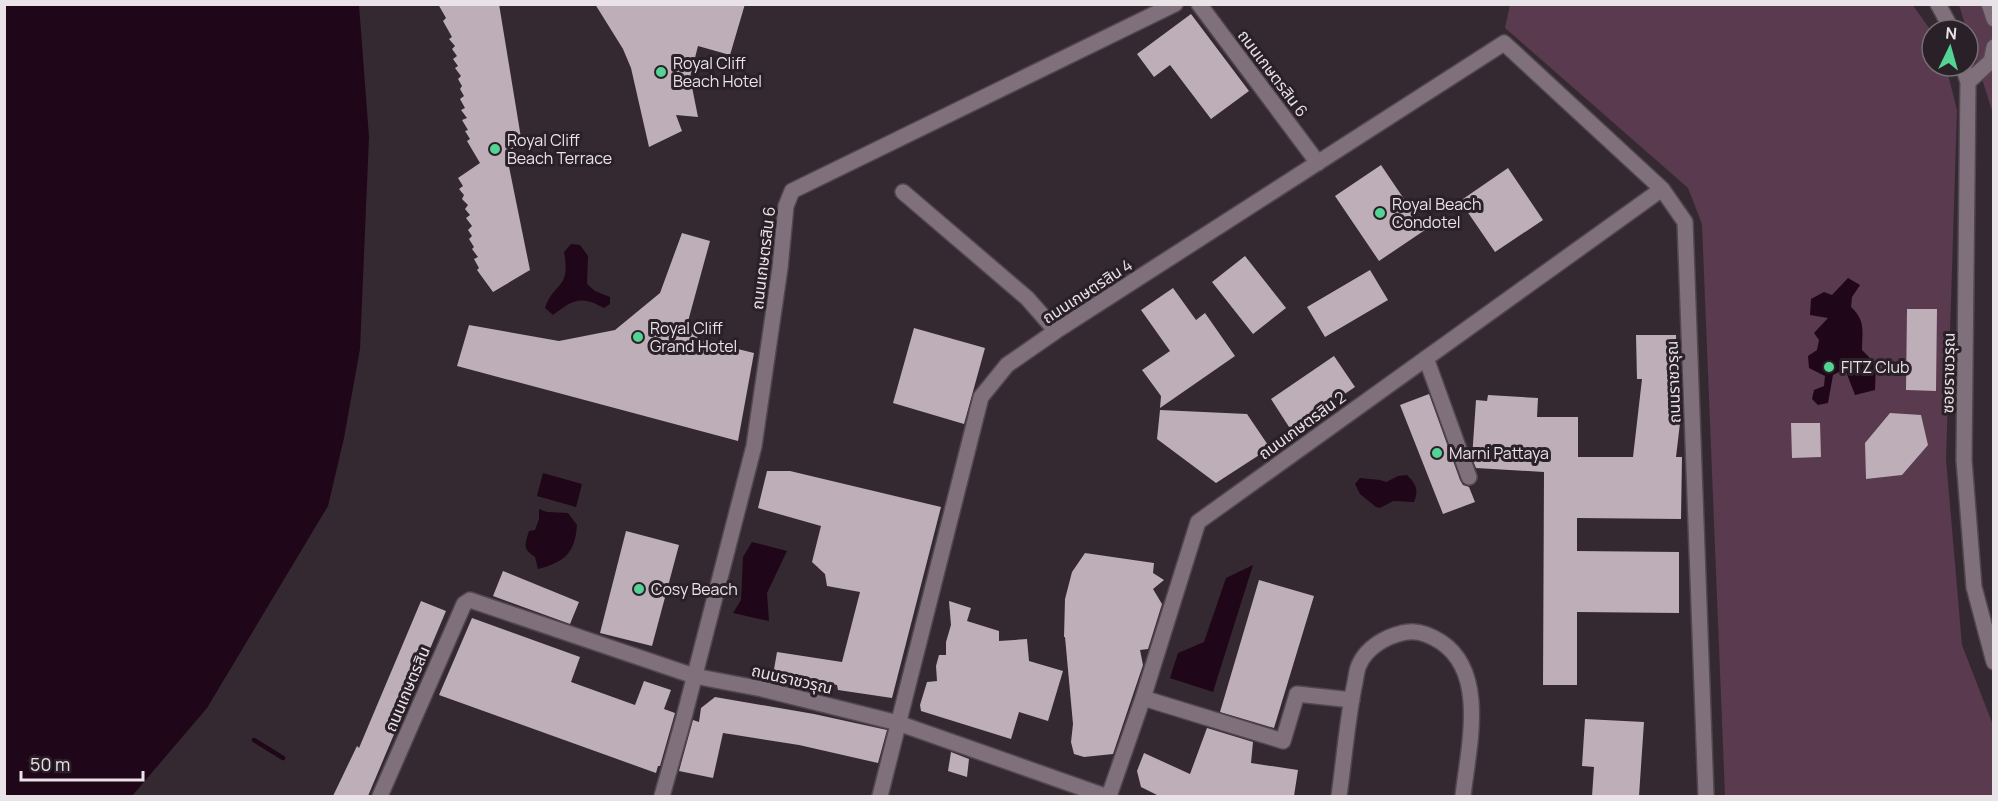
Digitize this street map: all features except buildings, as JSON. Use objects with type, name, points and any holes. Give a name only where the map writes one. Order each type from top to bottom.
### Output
[{"type":"street","name":"ถนนเกษตรสิน 6","points":[[694,676],[754,446],[780,268],[786,206],[792,191],[1175,4]]},
{"type":"street","name":"ถนนเกษตรสิน 6","points":[[1199,4],[1318,163]]},
{"type":"street","points":[[1938,4],[1946,18]]},
{"type":"street","points":[[1989,4],[1994,19]]},
{"type":"street","name":"ถนนราชวรุณ","points":[[1504,43],[1662,189],[1685,222],[1706,796]]},
{"type":"street","name":"ถนนเกษตรสิน 4","points":[[879,796],[981,397],[1007,365],[1056,331],[1504,43]]},
{"type":"street","points":[[1968,82],[1991,61],[1994,47]]},
{"type":"street","name":"ซอยราชวรุณ","points":[[1967,78],[1964,460],[1974,587],[1994,662]]},
{"type":"street","name":"ถนนเกษตรสิน 2","points":[[1110,796],[1198,522],[1662,189]]},
{"type":"street","points":[[903,192],[1027,298],[1056,331]]},
{"type":"street","points":[[1426,358],[1470,477]]},
{"type":"street","name":"ถนนราชวรุณ","points":[[470,600],[694,676],[762,689],[898,723],[1105,796]]},
{"type":"street","name":"ถนนเกษตรสิน","points":[[380,796],[464,604],[470,600]]},
{"type":"street","points":[[1339,796],[1359,664],[1371,649],[1385,639],[1403,632],[1421,632],[1438,640],[1451,649],[1462,664],[1473,705],[1463,796]]},
{"type":"street","points":[[662,796],[694,676]]},
{"type":"street","points":[[1143,698],[1283,741],[1297,694],[1352,699]]},
{"type":"shaded area","points":[[5,4],[359,5],[369,137],[360,349],[344,438],[328,506],[207,708],[132,796],[5,796]]},
{"type":"shaded area","name":"FITZ Club","points":[[1912,4],[1922,18],[1920,18],[1920,78],[1949,78],[1957,110],[1946,459],[1962,645],[1993,725],[1993,796],[1725,796],[1702,224],[1688,188],[1505,28],[1510,5]]},
{"type":"shaded area","points":[[1959,5],[1993,5],[1993,114],[1980,72],[1980,18],[1963,18]]},
{"type":"shaded area","points":[[571,244],[580,245],[588,256],[587,284],[595,291],[610,297],[610,304],[604,308],[589,302],[577,301],[553,315],[545,308],[563,279],[566,264],[564,252]]},
{"type":"shaded area","points":[[1848,278],[1860,285],[1852,297],[1851,307],[1861,322],[1862,350],[1876,364],[1875,390],[1855,395],[1845,369],[1833,375],[1828,403],[1818,405],[1812,399],[1814,390],[1824,386],[1825,376],[1809,368],[1808,356],[1817,350],[1819,340],[1814,333],[1828,318],[1810,315],[1811,299],[1824,292],[1832,295]]},
{"type":"shaded area","points":[[543,473],[582,484],[576,507],[537,496]]},
{"type":"shaded area","points":[[1407,475],[1416,487],[1414,502],[1393,501],[1380,508],[1360,494],[1355,484],[1360,478],[1386,482],[1398,476]]},
{"type":"shaded area","points":[[539,509],[547,512],[568,513],[577,525],[574,543],[567,555],[555,563],[538,569],[535,557],[526,549],[526,539],[529,531],[535,530],[539,519]]},
{"type":"shaded area","points":[[752,542],[787,551],[767,593],[769,621],[733,613],[741,600],[743,557]]},
{"type":"shaded area","points":[[1253,565],[1213,692],[1170,678],[1178,653],[1204,642],[1226,578]]},
{"type":"waterway","points":[[254,740],[283,758]]},
{"type":"place","name":"Royal Cliff Beach Hotel","points":[[661,72]]},
{"type":"place","name":"Royal Cliff Beach Terrace","points":[[495,149]]},
{"type":"place","name":"Royal Beach Condotel","points":[[1380,213]]},
{"type":"place","name":"Royal Cliff Grand Hotel","points":[[638,337]]},
{"type":"place","name":"FITZ Club","points":[[1829,367]]},
{"type":"place","name":"Marni Pattaya","points":[[1437,453]]},
{"type":"place","name":"Cosy Beach","points":[[639,589]]}]
